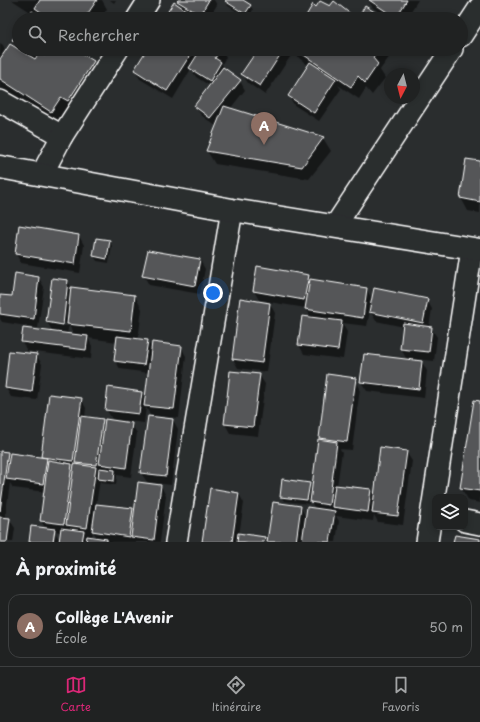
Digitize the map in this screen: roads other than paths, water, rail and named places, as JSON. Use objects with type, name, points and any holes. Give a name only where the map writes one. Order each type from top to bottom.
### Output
[{"type":"street","points":[[141,12],[149,0]]},
{"type":"street","points":[[468,25],[480,7]]},
{"type":"street","points":[[42,174],[62,136],[113,56]]},
{"type":"street","points":[[335,226],[447,56]]},
{"type":"street","points":[[0,101],[62,136]]},
{"type":"street","points":[[0,167],[232,210],[476,249],[437,494]]},
{"type":"street","points":[[176,542],[232,210]]},
{"type":"street","points":[[427,542],[432,520]]},
{"type":"street","points":[[468,522],[480,524]]},
{"type":"place","name":"Collège L'Avenir","points":[[264,145]]}]
